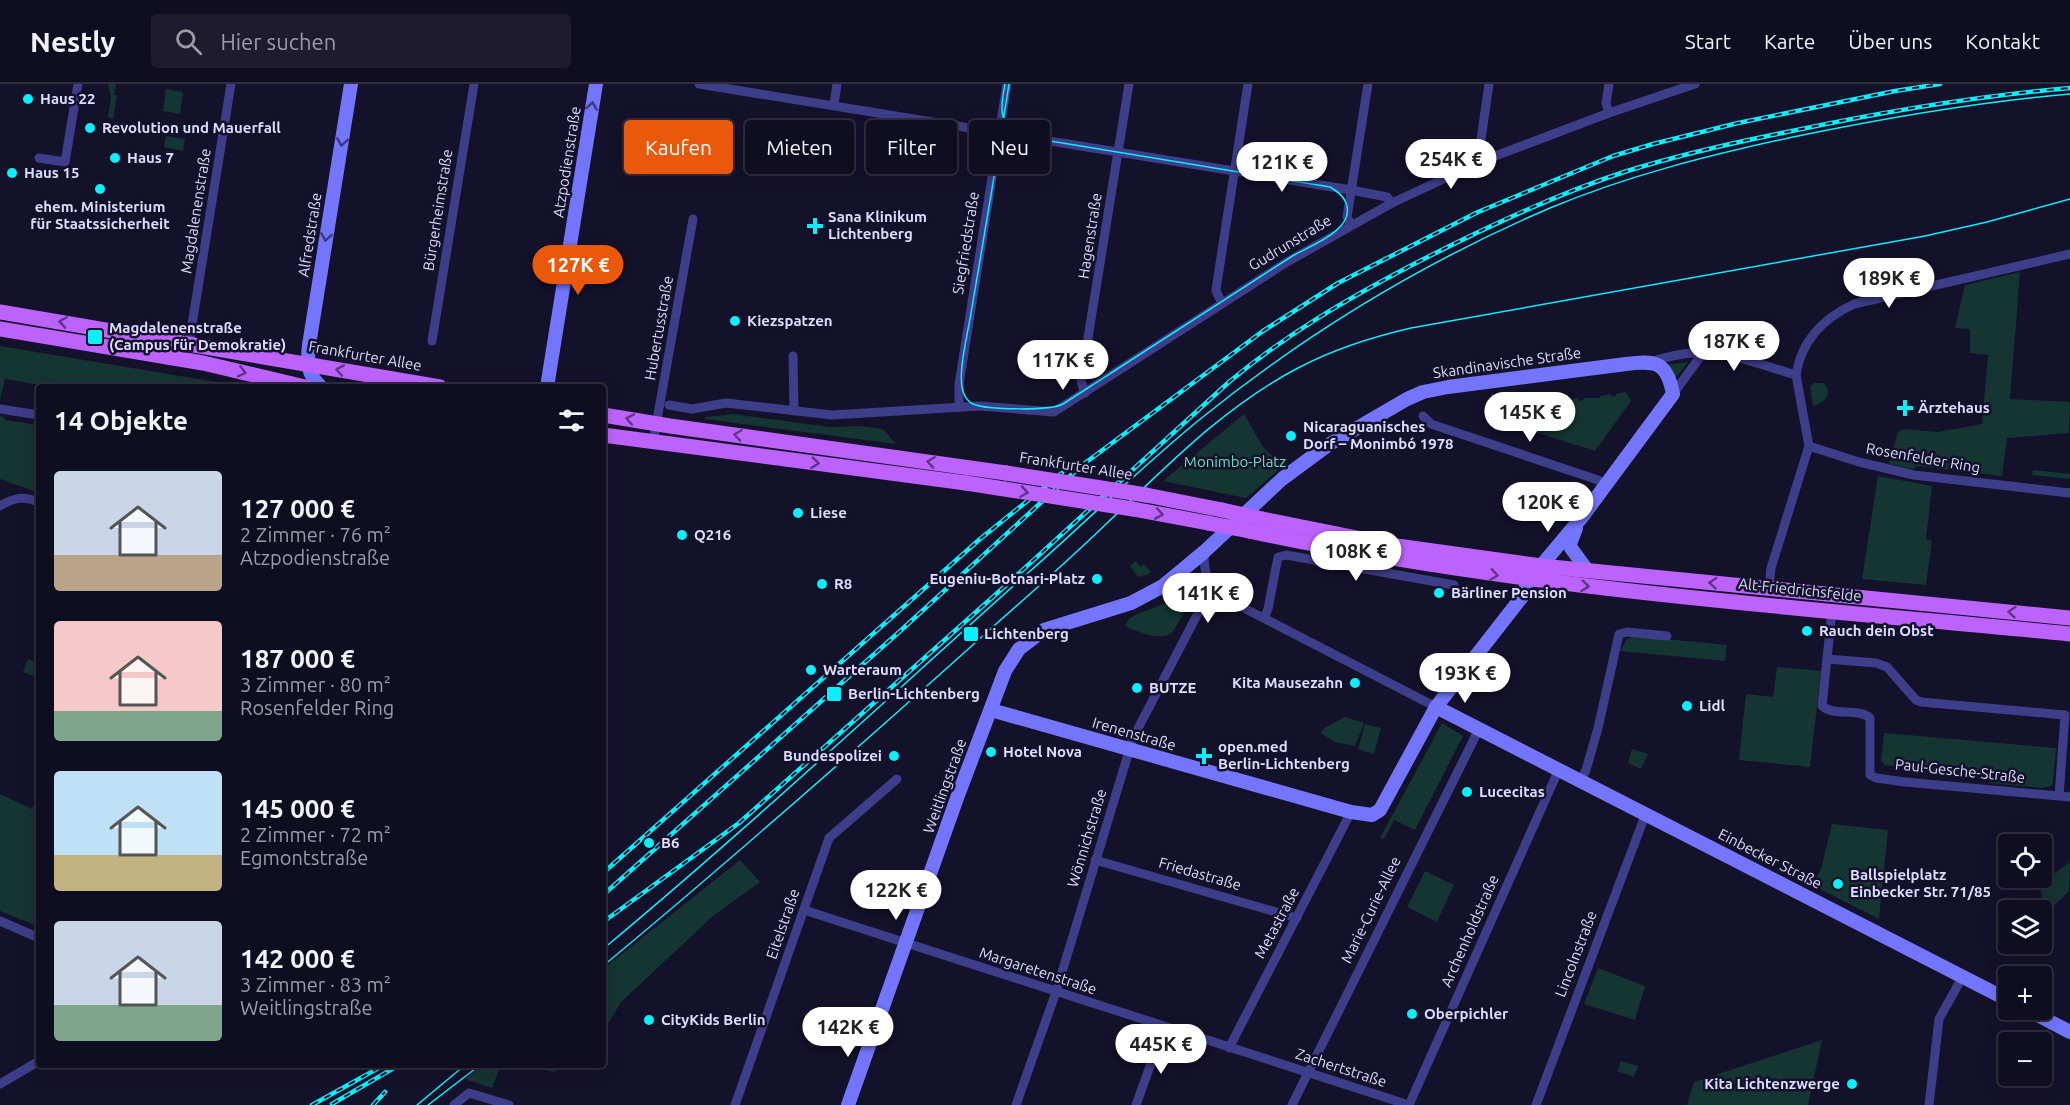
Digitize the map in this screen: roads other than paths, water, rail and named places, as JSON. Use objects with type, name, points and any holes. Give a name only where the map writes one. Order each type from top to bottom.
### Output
[{"type":"main road","name":"Frankfurter Allee","points":[[0,312],[423,384]]},
{"type":"main road","points":[[0,329],[194,362],[282,384]]},
{"type":"main road","name":"Frankfurter Allee","points":[[606,416],[1146,495],[1407,548],[1541,566]]},
{"type":"main road","points":[[606,435],[966,483],[1133,509],[1379,558],[1527,579]]},
{"type":"main road","name":"Alt-Friedrichsfelde","points":[[1541,566],[2070,618]]},
{"type":"main road","name":"Alt-Friedrichsfelde","points":[[1527,579],[2070,634]]},
{"type":"street","points":[[39,158],[64,162],[78,84]]},
{"type":"street","name":"Magdalenenstraße","points":[[189,343],[231,84]]},
{"type":"street","name":"Alfredstraße","points":[[307,364],[351,84]]},
{"type":"street","name":"Bürgerheimstraße","points":[[432,340],[474,84]]},
{"type":"street","name":"Atzpodienstraße","points":[[547,384],[596,84]]},
{"type":"street","points":[[699,84],[969,127]]},
{"type":"street","points":[[834,105],[837,84]]},
{"type":"street","name":"Siegfriedstraße","points":[[1001,120],[1007,84]]},
{"type":"street","name":"Hagenstraße","points":[[1084,393],[1081,381],[1129,84]]},
{"type":"street","points":[[1222,303],[1216,291],[1216,283],[1248,84]]},
{"type":"street","points":[[1351,225],[1347,217],[1368,84]]},
{"type":"street","points":[[1482,161],[1479,153],[1489,84]]},
{"type":"street","points":[[1609,84],[1606,103],[1609,112]]},
{"type":"street","name":"Gudrunstraße","points":[[1084,393],[1287,262],[1392,203],[1482,161],[1609,112],[1695,84]]},
{"type":"street","points":[[1050,141],[1351,190],[1388,197],[1392,203]]},
{"type":"street","name":"Siegfriedstraße","points":[[959,407],[959,384],[992,174]]},
{"type":"street","name":"Hubertusstraße","points":[[652,442],[693,219]]},
{"type":"street","points":[[1769,588],[1771,568],[1809,446],[1796,375],[1797,364],[1815,330],[1836,312],[1854,304],[2070,254]]},
{"type":"street","points":[[1541,566],[1578,523],[1704,353],[1720,353],[1796,375]]},
{"type":"street","name":"Skandinavische Straße","points":[[1178,574],[1302,463],[1361,424],[1423,392],[1704,353]]},
{"type":"street","points":[[794,356],[795,411]]},
{"type":"street","points":[[1651,362],[1661,367],[1667,375],[1672,394]]},
{"type":"street","points":[[307,364],[311,378],[318,384]]},
{"type":"street","points":[[669,405],[692,409],[726,403],[832,415],[959,407],[1009,407],[1053,412],[1084,393]]},
{"type":"street","points":[[0,409],[36,415]]},
{"type":"street","points":[[1423,416],[1431,424],[1607,485]]},
{"type":"street","name":"Rosenfelder Ring","points":[[1809,446],[1859,462],[1914,475],[2070,493]]},
{"type":"street","points":[[0,506],[11,499],[22,497],[36,501]]},
{"type":"street","points":[[1578,523],[1570,544],[1587,570]]},
{"type":"street","points":[[1204,552],[1205,574],[1215,592]]},
{"type":"street","points":[[1264,618],[1268,609],[1278,557],[1286,555],[1454,585]]},
{"type":"street","name":"Einbecker Straße","points":[[1178,574],[1998,994]]},
{"type":"street","name":"Weitlingstraße","points":[[848,1105],[905,943],[1009,664],[1019,649],[1044,630],[1148,596],[1178,574]]},
{"type":"street","points":[[1436,706],[1526,593],[1527,579]]},
{"type":"street","name":"Wönnichstraße","points":[[1016,1105],[1056,992],[1133,738],[1215,592]]},
{"type":"street","name":"Paul-Gesche-Straße","points":[[1832,611],[1822,706],[1827,710],[1863,714],[1870,718],[1870,775],[1905,782],[2070,797]]},
{"type":"street","points":[[1581,780],[1587,770],[1598,728],[1619,634],[1627,632],[1667,636]]},
{"type":"street","points":[[1827,659],[1876,663],[1887,668],[1916,700],[1921,702],[2065,716],[2059,796]]},
{"type":"street","name":"Irenenstraße","points":[[991,710],[1351,812],[1372,815],[1380,810],[1436,706]]},
{"type":"street","name":"Marie-Curie-Allee","points":[[1292,1105],[1479,729]]},
{"type":"street","name":"Archenholdstraße","points":[[1409,1105],[1559,769]]},
{"type":"street","name":"Eitelstraße","points":[[735,1105],[829,838],[897,779]]},
{"type":"street","name":"Metastraße","points":[[1230,1048],[1347,824],[1351,812]]},
{"type":"street","name":"Lincolnstraße","points":[[1536,1105],[1646,813]]},
{"type":"street","name":"Friedastraße","points":[[1095,860],[1297,918]]},
{"type":"street","name":"Margaretenstraße","points":[[804,910],[1264,1059]]},
{"type":"street","points":[[0,921],[36,937]]},
{"type":"street","points":[[1929,1105],[1939,1019],[1963,976]]},
{"type":"street","points":[[2047,1020],[2070,1032]]},
{"type":"street","points":[[1136,1105],[1164,1027]]},
{"type":"street","name":"Zachertstraße","points":[[1264,1059],[1409,1105]]},
{"type":"street","points":[[0,1084],[36,1063]]},
{"type":"street","points":[[454,1105],[469,1093],[510,1105]]},
{"type":"tram line","points":[[1005,84],[1002,114],[1004,120],[1007,126],[1020,136],[1330,187],[1346,203],[1345,221],[1331,235],[1294,255],[1063,404],[1045,408],[1018,409],[991,408],[973,404],[964,394],[962,366],[965,343],[1000,142],[1004,113],[1009,84]]},
{"type":"tram line","points":[[606,946],[764,810],[1177,438],[1239,388],[1323,329],[1367,302],[1457,252],[1550,208],[1670,167],[1731,151],[1862,123],[1966,106],[2070,94]]},
{"type":"tram line","points":[[606,963],[890,718],[1060,567],[1196,440],[1245,401],[1298,368],[1353,344],[1411,328],[1925,236],[2070,199]]},
{"type":"tram line","points":[[417,1105],[461,1068]]},
{"type":"tram line","points":[[428,1105],[476,1068]]},
{"type":"railway","points":[[606,892],[898,633],[1081,466],[1263,331],[1338,283],[1478,212],[1613,156],[1738,123],[1940,84]]},
{"type":"railway","points":[[606,920],[739,823],[994,596],[1229,382],[1294,333],[1364,291],[1516,214],[1597,181],[1644,166],[1725,145],[1858,118],[1963,100],[2070,88]]},
{"type":"railway","points":[[606,870],[980,539],[1062,473]]},
{"type":"railway","points":[[312,1105],[379,1068]]},
{"type":"railway","points":[[332,1104],[394,1068]]},
{"type":"railway","points":[[373,1105],[385,1092]]},
{"type":"place","name":"Haus 22","points":[[28,99]]},
{"type":"place","name":"Revolution und Mauerfall","points":[[90,128]]},
{"type":"place","name":"Haus 7","points":[[115,158]]},
{"type":"place","name":"Haus 15","points":[[12,173]]},
{"type":"place","name":"ehem. Ministerium für Staatssicherheit","points":[[100,189]]},
{"type":"place","name":"Sana Klinikum Lichtenberg","points":[[815,226]]},
{"type":"place","name":"Kiezspatzen","points":[[735,321]]},
{"type":"place","name":"Magdalenenstraße (Campus für Demokratie)","points":[[95,337]]},
{"type":"place","name":"Ärztehaus","points":[[1905,408]]},
{"type":"place","name":"Nicaraguanisches Dorf – Monimbó 1978","points":[[1291,436]]},
{"type":"place","name":"Liese","points":[[798,513]]},
{"type":"place","name":"Q216","points":[[682,535]]},
{"type":"place","name":"Eugeniu-Botnari-Platz","points":[[1097,579]]},
{"type":"place","name":"R8","points":[[822,584]]},
{"type":"place","name":"Bärliner Pension","points":[[1439,593]]},
{"type":"place","name":"Rauch dein Obst","points":[[1807,631]]},
{"type":"place","name":"Lichtenberg","points":[[971,634]]},
{"type":"place","name":"Warteraum","points":[[811,670]]},
{"type":"place","name":"Kita Mausezahn","points":[[1355,683]]},
{"type":"place","name":"BUTZE","points":[[1137,688]]},
{"type":"place","name":"Berlin-Lichtenberg","points":[[834,694]]},
{"type":"place","name":"Lidl","points":[[1687,706]]},
{"type":"place","name":"Hotel Nova","points":[[991,752]]},
{"type":"place","name":"Bundespolizei","points":[[894,756]]},
{"type":"place","name":"open.med Berlin-Lichtenberg","points":[[1204,756]]},
{"type":"place","name":"Lucecitas","points":[[1467,792]]},
{"type":"place","name":"B6","points":[[649,843]]},
{"type":"place","name":"Ballspielplatz Einbecker Str. 71/85","points":[[1838,884]]},
{"type":"place","name":"Oberpichler","points":[[1412,1014]]},
{"type":"place","name":"CityKids Berlin","points":[[649,1020]]},
{"type":"place","name":"Kita Lichtenzwerge","points":[[1852,1084]]},
{"type":"park label","name":"Monimbo-Platz","points":[[1235,462]]}]
